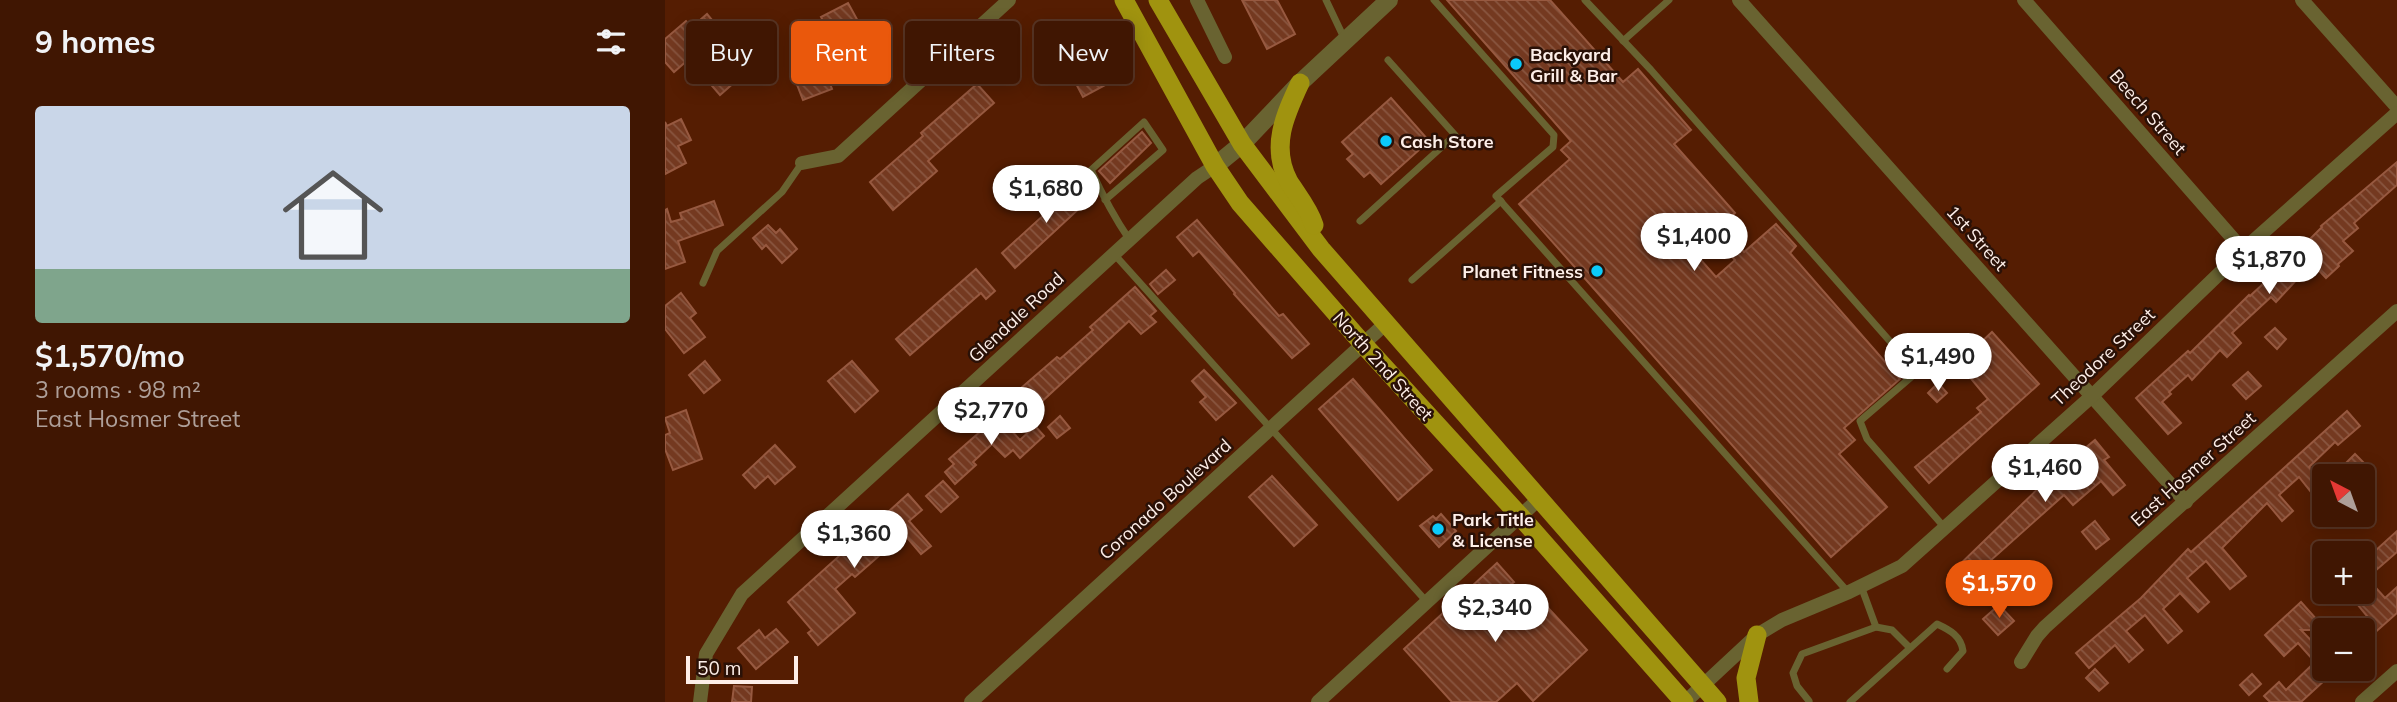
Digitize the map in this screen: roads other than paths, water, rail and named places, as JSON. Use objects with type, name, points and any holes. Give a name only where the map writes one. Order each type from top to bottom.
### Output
[{"type":"main road","name":"North 2nd Street","points":[[1124,0],[1215,166],[1240,203],[1684,702]]},
{"type":"main road","name":"North 2nd Street","points":[[1158,0],[1242,144],[1321,249],[1717,702]]},
{"type":"main road","points":[[1300,83],[1281,126],[1282,164],[1287,178],[1310,214],[1321,249]]},
{"type":"main road","points":[[1749,702],[1746,677],[1757,635]]},
{"type":"street","points":[[802,163],[838,156],[1009,0]]},
{"type":"street","points":[[1197,0],[1225,57]]},
{"type":"street","points":[[1215,166],[1242,144],[1300,83],[1389,0]]},
{"type":"street","name":"1st Street","points":[[1739,0],[2186,502]]},
{"type":"street","name":"Beech Street","points":[[2024,0],[2243,250]]},
{"type":"street","points":[[2302,0],[2397,110]]},
{"type":"street","name":"Theodore Street","points":[[1684,702],[1757,635],[1781,620],[1902,566],[2092,396],[2243,250],[2397,110]]},
{"type":"street","name":"Glendale Road","points":[[700,702],[706,654],[742,594],[1197,178],[1215,166]]},
{"type":"street","name":"East Hosmer Street","points":[[2021,662],[2045,627],[2397,311]]},
{"type":"street","name":"Coronado Boulevard","points":[[971,702],[1385,324]]},
{"type":"street","points":[[1318,702],[1540,498]]},
{"type":"street","points":[[2362,702],[2397,671]]},
{"type":"lane","points":[[1326,0],[1345,40]]},
{"type":"lane","points":[[1434,0],[1554,135],[1553,147],[1496,196],[1855,589],[1875,627]]},
{"type":"lane","points":[[1585,0],[1840,282],[1917,372],[1860,421],[1867,439],[1945,528]]},
{"type":"lane","points":[[1623,41],[1669,0]]},
{"type":"lane","points":[[1360,221],[1455,135],[1388,60]]},
{"type":"lane","points":[[1105,200],[1163,150],[1145,122],[1091,170],[1105,200],[1115,220],[1130,239]]},
{"type":"lane","points":[[703,283],[717,251],[782,192],[802,163]]},
{"type":"lane","points":[[1412,280],[1501,201]]},
{"type":"lane","points":[[1114,254],[1427,602]]},
{"type":"lane","points":[[1850,702],[1937,624],[1951,630],[1962,642],[1963,651],[1947,669]]},
{"type":"lane","points":[[1809,701],[1797,686],[1793,673],[1802,654],[1875,627],[1892,630],[1909,647]]},
{"type":"place","name":"Backyard Grill & Bar","points":[[1516,64]]},
{"type":"place","name":"Cash Store","points":[[1386,141]]},
{"type":"place","name":"Planet Fitness","points":[[1597,271]]},
{"type":"place","name":"Park Title & License","points":[[1438,529]]}]
